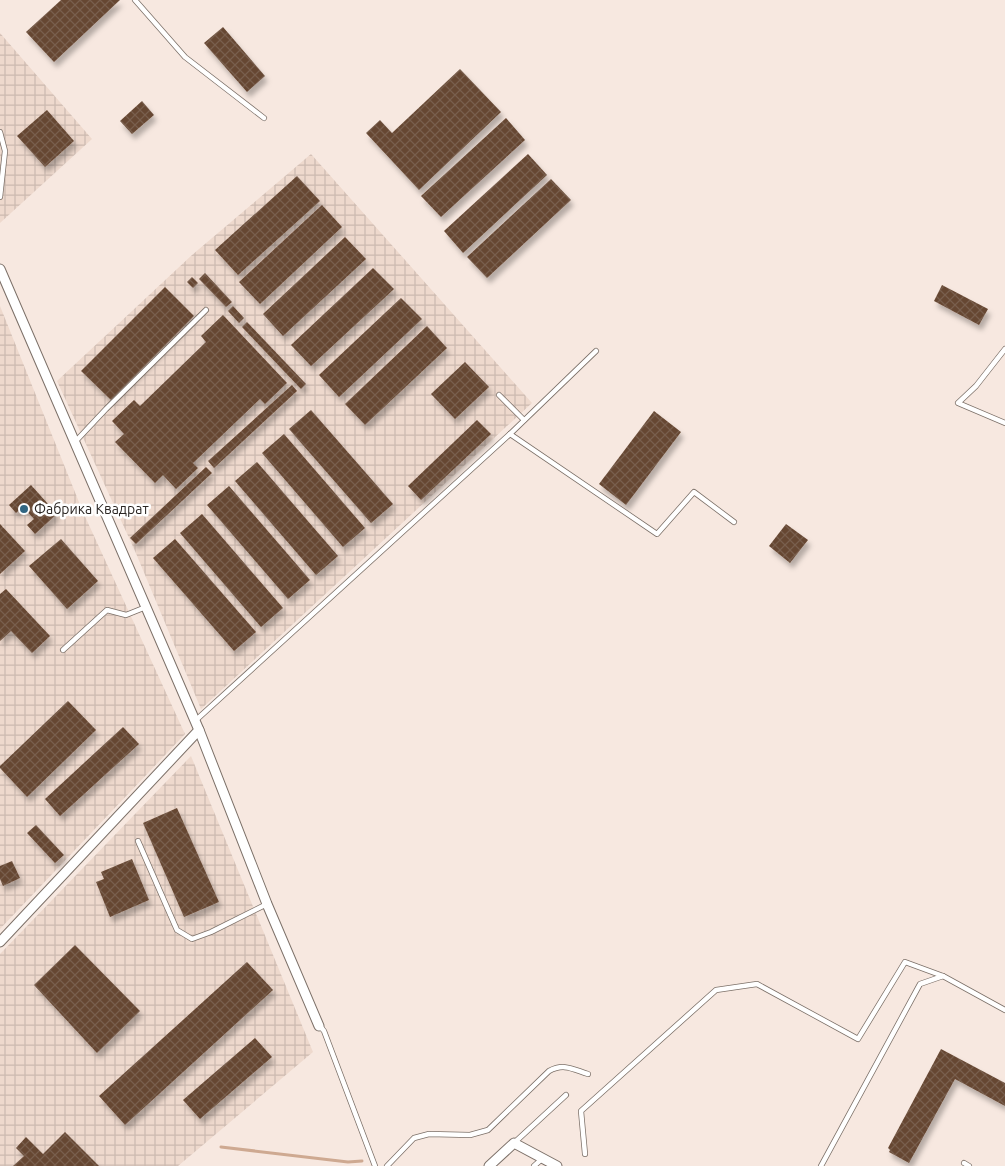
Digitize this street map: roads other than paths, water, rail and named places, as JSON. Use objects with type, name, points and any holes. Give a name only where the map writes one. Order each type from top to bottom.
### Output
[{"type":"street","points":[[0,269],[199,730],[267,904],[319,1026]]},
{"type":"street","points":[[0,942],[199,730]]},
{"type":"street","points":[[489,1166],[514,1143],[557,1166]]},
{"type":"lane","points":[[135,0],[185,57],[264,118]]},
{"type":"lane","points":[[0,132],[5,151],[0,197]]},
{"type":"lane","points":[[75,442],[206,310]]},
{"type":"lane","points":[[1005,349],[976,386],[958,403],[1005,423]]},
{"type":"lane","points":[[195,721],[510,434],[596,351]]},
{"type":"lane","points":[[499,394],[524,420]]},
{"type":"lane","points":[[510,434],[657,534],[694,492],[734,522]]},
{"type":"lane","points":[[63,650],[107,610],[126,615],[146,607]]},
{"type":"lane","points":[[138,841],[177,930],[192,939],[211,932],[267,904]]},
{"type":"lane","points":[[585,1154],[581,1111],[716,990],[757,984],[858,1039],[905,962],[943,976],[1005,1010]]},
{"type":"lane","points":[[821,1166],[920,984],[943,976]]},
{"type":"lane","points":[[319,1026],[324,1031],[375,1166]]},
{"type":"lane","points":[[388,1166],[414,1138],[429,1134],[470,1135],[488,1130],[548,1070],[558,1066],[565,1066],[588,1074]]},
{"type":"lane","points":[[514,1143],[566,1095]]},
{"type":"lane","points":[[534,1166],[543,1158]]},
{"type":"lane","points":[[964,1163],[969,1166]]},
{"type":"waterway","points":[[221,1147],[348,1162],[362,1161]]},
{"type":"place","name":"Фабрика Квадрат","points":[[24,509]]}]
